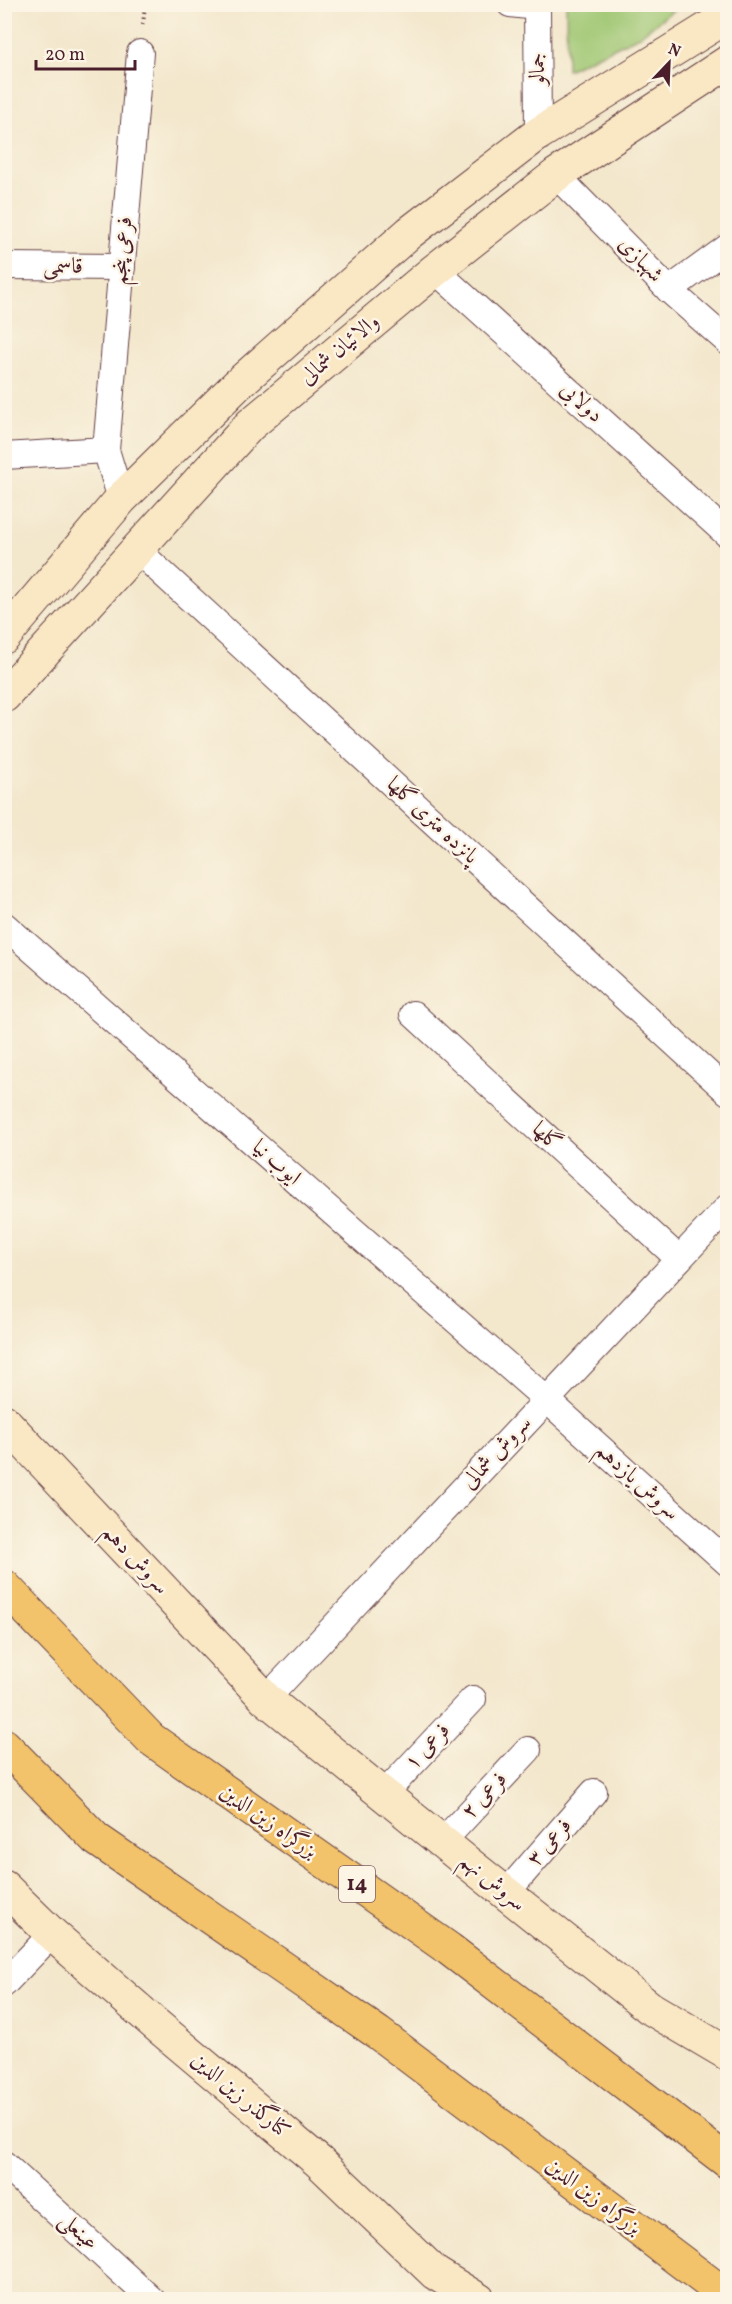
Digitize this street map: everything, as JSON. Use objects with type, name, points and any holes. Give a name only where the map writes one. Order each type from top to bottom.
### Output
[{"type":"highway","name":"بزرگراه زین الدین","points":[[4,1586],[151,1739],[448,1948],[728,2162]]},
{"type":"highway","name":"بزرگراه زین الدین","points":[[4,1745],[96,1839],[378,2033],[728,2297]]},
{"type":"main road","name":"والائیان شمالی","points":[[4,637],[121,499],[238,384],[409,233],[538,134],[728,16]]},
{"type":"main road","name":"والائیان شمالی","points":[[4,696],[250,425],[435,270],[556,175],[728,62]]},
{"type":"main road","points":[[538,134],[556,175]]},
{"type":"main road","name":"سروش دهم","points":[[4,1421],[266,1699]]},
{"type":"main road","name":"سروش نهم","points":[[266,1699],[650,2008],[728,2054]]},
{"type":"main road","name":"کنارگذر زین الدین","points":[[4,1887],[52,1934],[318,2161],[435,2273],[479,2300]]},
{"type":"street","points":[[510,4],[537,6]]},
{"type":"street","name":"جمالو","points":[[537,6],[538,134]]},
{"type":"street","name":"فرعی پنجم","points":[[106,450],[140,53]]},
{"type":"street","name":"شهبازی","points":[[556,175],[669,290],[728,342]]},
{"type":"street","points":[[669,290],[728,247]]},
{"type":"street","name":"قاسمی","points":[[4,266],[122,267]]},
{"type":"street","name":"دولابی","points":[[435,270],[728,535]]},
{"type":"street","points":[[4,456],[106,450],[121,499]]},
{"type":"street","name":"پانزده متری گلها","points":[[136,549],[728,1092]]},
{"type":"street","name":"ایوب نیا","points":[[4,925],[547,1400]]},
{"type":"street","name":"گلها","points":[[413,1014],[679,1259]]},
{"type":"street","name":"سروش شمالی","points":[[266,1699],[728,1207]]},
{"type":"street","name":"سروش یازدهم","points":[[547,1400],[728,1563]]},
{"type":"street","name":"فرعی ۱","points":[[384,1794],[473,1699]]},
{"type":"street","name":"فرعی ۲","points":[[442,1842],[528,1750]]},
{"type":"street","name":"فرعی ۳","points":[[506,1893],[594,1792]]},
{"type":"street","points":[[4,1984],[52,1934]]},
{"type":"street","name":"عینعلی","points":[[4,2164],[152,2300]]},
{"type":"green space","points":[[566,4],[680,5],[639,36],[567,70]]}]
